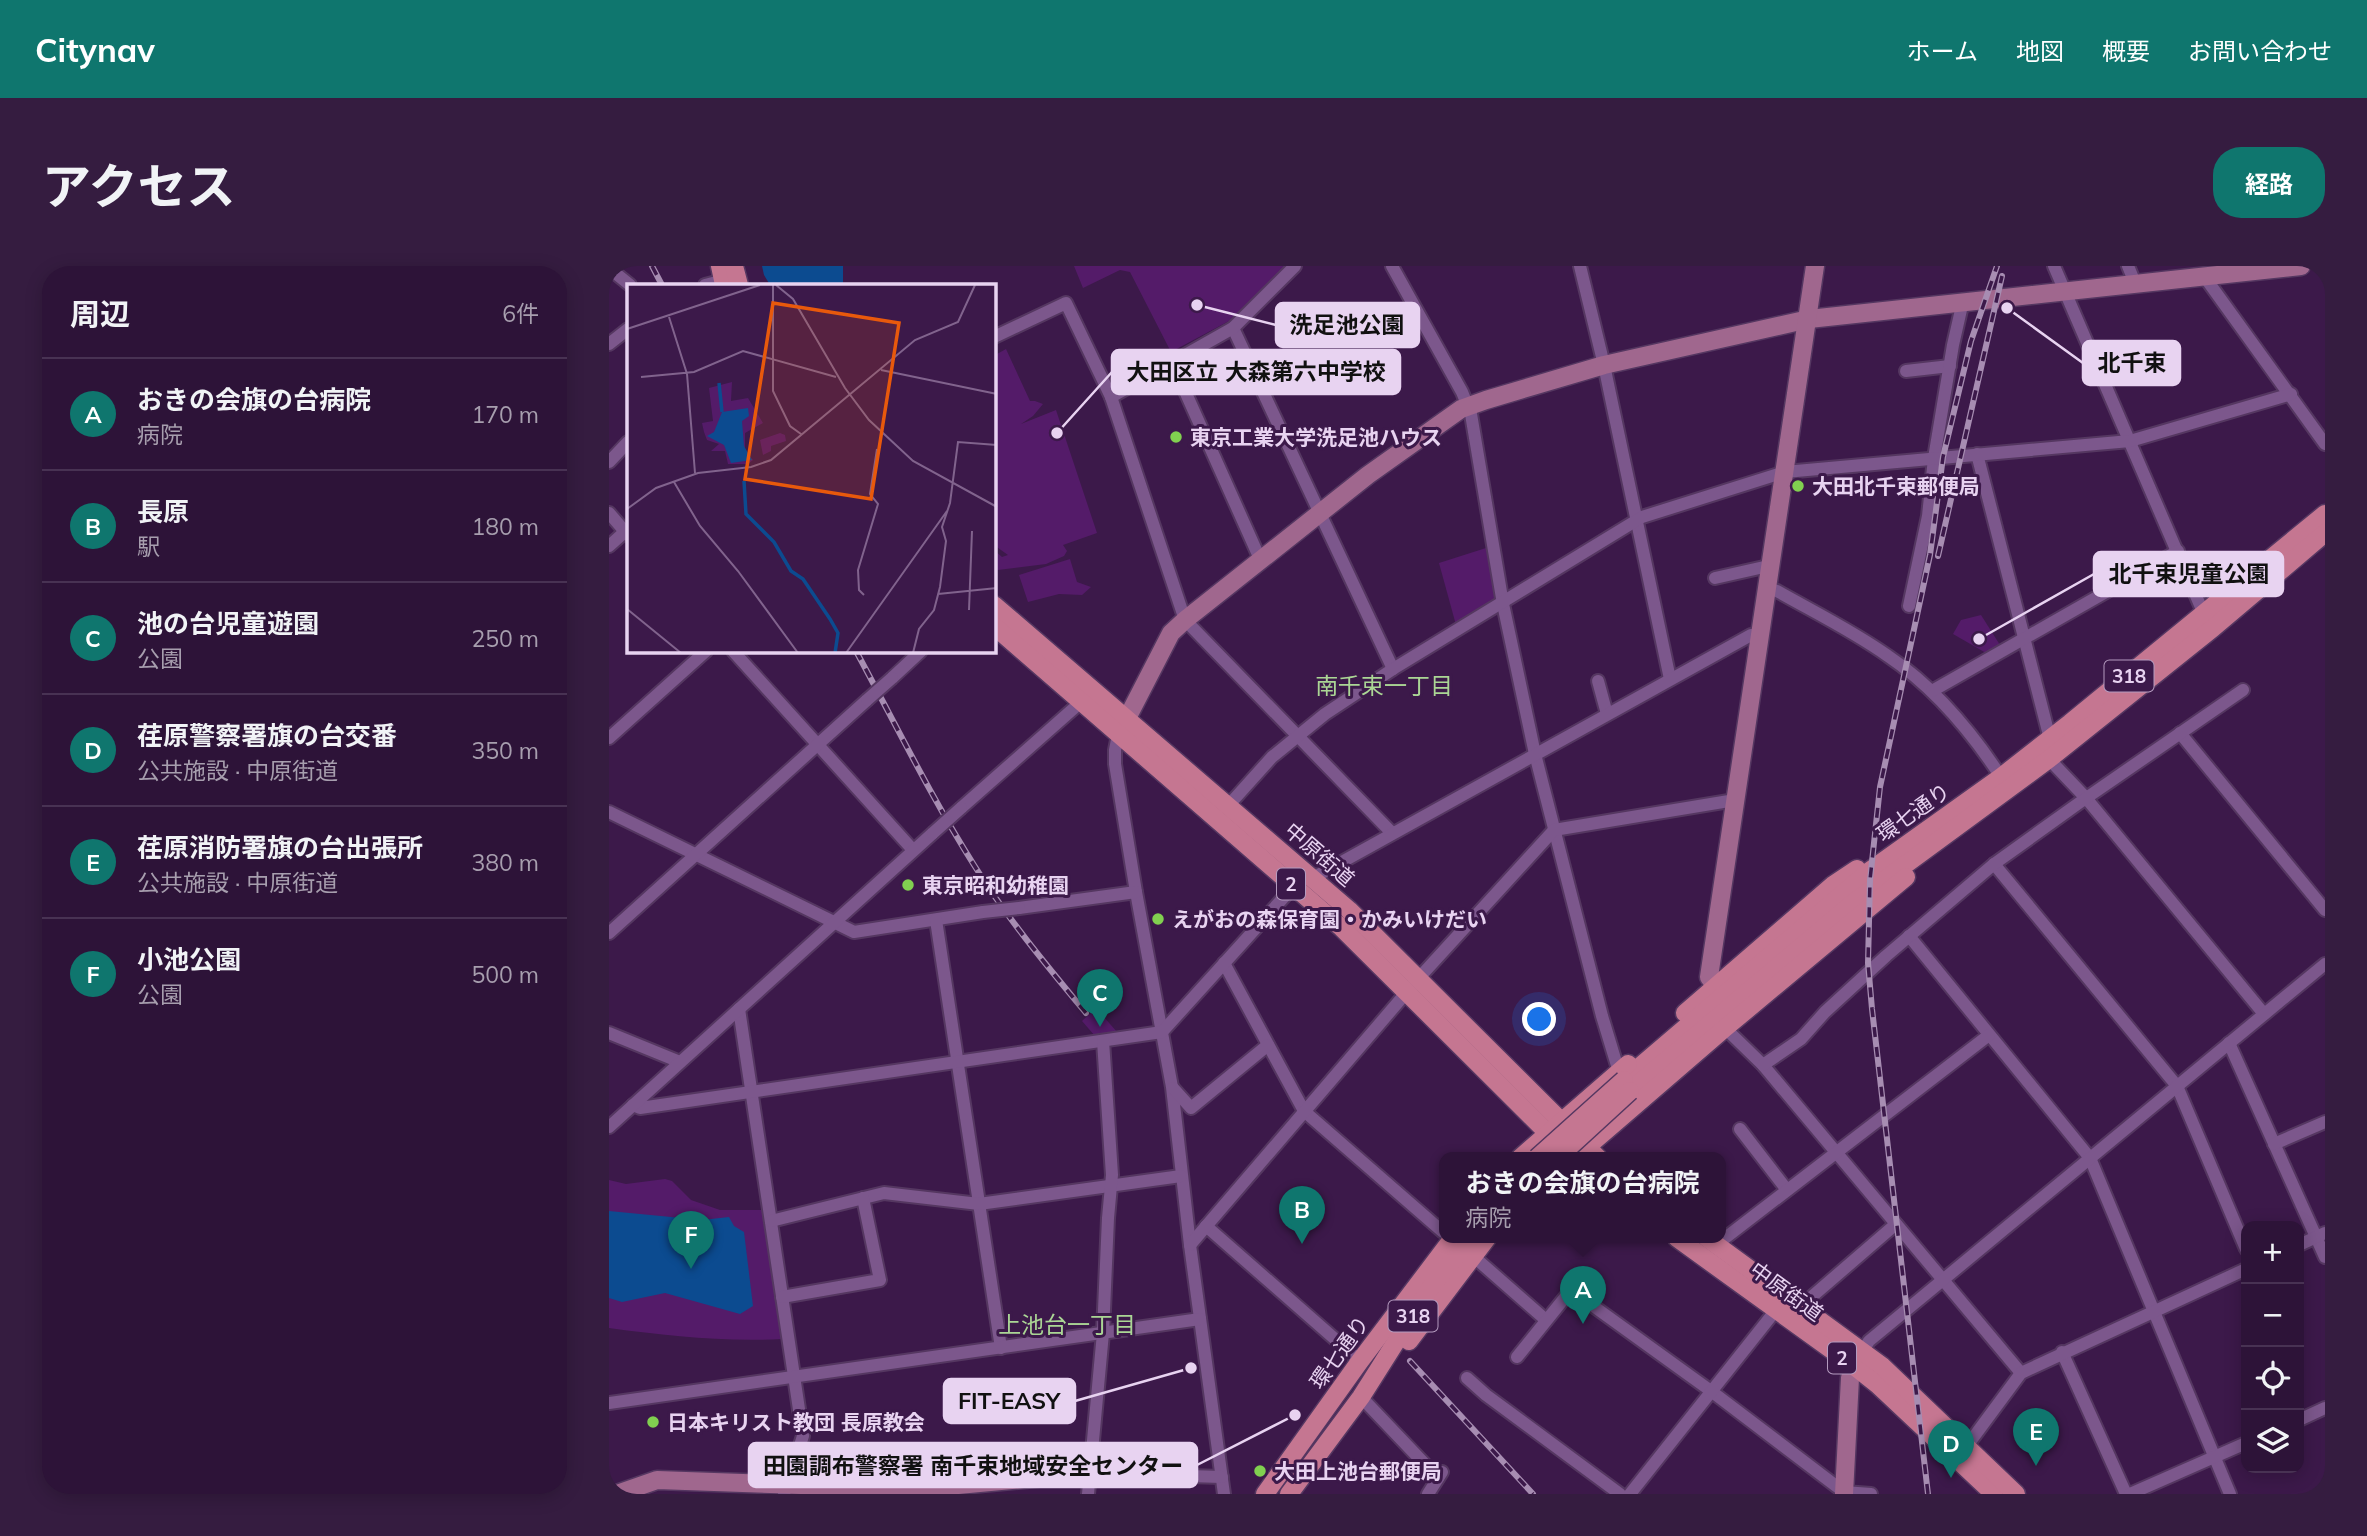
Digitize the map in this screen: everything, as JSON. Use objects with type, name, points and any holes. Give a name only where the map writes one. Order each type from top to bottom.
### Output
[{"type":"main road","name":"環七通り","points":[[1562,1152],[1624,1081],[1853,903],[2049,759],[2208,621],[2325,514]]},
{"type":"main road","name":"環七通り","points":[[1544,1152],[1868,872],[2001,777],[2325,533]]},
{"type":"main road","name":"中原街道","points":[[996,607],[1108,704],[1123,727],[1294,886],[1412,986]]},
{"type":"main road","name":"中原街道","points":[[996,628],[1081,702],[1123,727],[1229,806],[1314,878],[1412,986],[1580,1152]]},
{"type":"main road","points":[[1527,1152],[1554,1128],[1624,1081],[1715,985],[1833,885],[1898,842],[1927,830]]},
{"type":"main road","points":[[1586,1152],[1725,1028],[1894,888],[1936,849],[1947,835]]},
{"type":"main road","name":"環七通り","points":[[1265,1494],[1360,1361],[1368,1336],[1422,1258],[1439,1242]]},
{"type":"main road","name":"中原街道","points":[[1684,1243],[1776,1310],[1900,1381],[2016,1494]]},
{"type":"main road","name":"中原街道","points":[[1714,1243],[1801,1306],[1858,1358],[1878,1385],[1994,1494]]},
{"type":"main road","name":"環七通り","points":[[1289,1494],[1361,1397],[1430,1288],[1472,1247]]},
{"type":"street","points":[[1111,397],[1233,328],[1295,266]]},
{"type":"street","points":[[1392,266],[1462,392],[1471,414],[1503,604],[1535,754],[1602,1016],[1624,1081]]},
{"type":"street","points":[[1580,266],[1604,365],[1670,679]]},
{"type":"street","points":[[1715,985],[1709,976],[1815,266]]},
{"type":"street","points":[[2055,266],[2208,621]]},
{"type":"street","points":[[2129,266],[2135,283]]},
{"type":"street","points":[[1224,1494],[1181,1176],[1172,1087],[1115,764],[1115,750],[1123,727],[1171,633],[1319,512],[1461,409],[1604,365],[1808,319],[2293,266]]},
{"type":"street","points":[[609,268],[629,284]]},
{"type":"street","points":[[2204,276],[2325,443]]},
{"type":"street","points":[[1909,606],[1928,516],[1934,458],[1963,301]]},
{"type":"street","points":[[996,336],[1066,303],[1111,397],[1185,620],[1392,833]]},
{"type":"street","points":[[1233,328],[1393,669]]},
{"type":"street","points":[[609,344],[627,330]]},
{"type":"street","points":[[1172,362],[1260,559]]},
{"type":"street","points":[[1906,371],[1950,366]]},
{"type":"street","points":[[1229,806],[1272,757],[1325,714],[1636,519],[1785,472],[2130,441],[2291,394]]},
{"type":"street","points":[[609,462],[627,443]]},
{"type":"street","points":[[1977,454],[2050,739]]},
{"type":"street","points":[[609,513],[627,532],[609,546]]},
{"type":"street","points":[[1932,691],[2178,551]]},
{"type":"street","points":[[1715,578],[1770,569]]},
{"type":"street","points":[[1767,588],[1777,591],[1890,656],[1932,691],[1984,751],[2001,777]]},
{"type":"street","points":[[1314,878],[1751,635],[1760,636]]},
{"type":"street","points":[[609,738],[704,653]]},
{"type":"street","points":[[735,653],[913,850]]},
{"type":"street","points":[[609,933],[920,653]]},
{"type":"street","points":[[1598,681],[1607,714]]},
{"type":"street","points":[[1763,1065],[1801,1039],[1825,1012],[1994,864],[2243,690]]},
{"type":"street","points":[[609,1127],[913,850],[1081,702],[1100,701],[1108,704]]},
{"type":"street","points":[[2180,733],[2325,911]]},
{"type":"street","points":[[2049,759],[2086,798],[2265,1014]]},
{"type":"street","points":[[1190,1245],[1412,986],[1554,830],[1735,800]]},
{"type":"street","points":[[609,812],[854,932],[1136,892]]},
{"type":"street","points":[[1994,864],[2177,1086],[2241,1238]]},
{"type":"street","points":[[633,1105],[640,1108],[1162,1032],[1294,886]]},
{"type":"street","points":[[936,920],[1001,1348]]},
{"type":"street","points":[[1909,936],[2090,1158],[2230,1494]]},
{"type":"street","points":[[1224,963],[1304,1111],[1439,1227]]},
{"type":"street","points":[[1844,1493],[1850,1378],[1869,1341],[2325,964]]},
{"type":"street","points":[[739,1009],[803,1436],[786,1489]]},
{"type":"street","points":[[1725,1028],[1763,1065],[2021,1373]]},
{"type":"street","points":[[609,1033],[680,1062]]},
{"type":"street","points":[[1726,1231],[1787,1190],[1989,1035]]},
{"type":"street","points":[[1089,1494],[1112,1186],[1103,1041]]},
{"type":"street","points":[[2229,1043],[2274,1144],[2321,1235],[2325,1257]]},
{"type":"street","points":[[1172,1087],[1191,1108],[1268,1045]]},
{"type":"street","points":[[2274,1144],[2325,1122]]},
{"type":"street","points":[[1740,1129],[1787,1190]]},
{"type":"street","points":[[771,1221],[884,1193],[979,1204],[1181,1176]]},
{"type":"street","points":[[782,1297],[880,1280],[863,1198]]},
{"type":"street","points":[[1801,1306],[1896,1224]]},
{"type":"street","points":[[1206,1226],[1360,1361]]},
{"type":"street","points":[[2304,1243],[2321,1235]]},
{"type":"street","points":[[1472,1247],[1546,1320]]},
{"type":"street","points":[[1967,1446],[2021,1373],[2241,1271]]},
{"type":"street","points":[[1517,1357],[1571,1290],[1711,1391],[1844,1493],[1871,1494]]},
{"type":"street","points":[[1630,1494],[1776,1310]]},
{"type":"street","points":[[609,1403],[1200,1319]]},
{"type":"street","points":[[2062,1352],[2128,1494],[2241,1445]]},
{"type":"street","points":[[1467,1378],[1620,1494]]},
{"type":"street","points":[[1361,1397],[1440,1475],[1427,1494]]},
{"type":"street","points":[[2304,1418],[2325,1408]]},
{"type":"street","points":[[617,1494],[657,1480],[786,1489],[915,1492],[1089,1474],[1223,1477]]},
{"type":"shaded area","points":[[1074,266],[1286,266],[1229,321],[1171,352],[1130,272],[1120,270],[1083,288]]},
{"type":"shaded area","points":[[1006,349],[1030,401],[1043,404],[1033,416],[1021,424],[1056,410],[1097,533],[1063,545],[1067,551],[1064,556],[1046,564],[998,570],[996,552],[1002,557],[1008,555],[996,546],[996,351],[997,354]]},
{"type":"shaded area","points":[[1486,548],[1495,599],[1456,625],[1439,563]]},
{"type":"shaded area","points":[[1070,559],[1077,582],[1091,587],[1082,595],[1059,594],[1028,602],[1019,575]]},
{"type":"shaded area","points":[[1981,615],[2000,645],[1986,653],[1953,634],[1961,620]]},
{"type":"shaded area","points":[[1096,1008],[1117,1032],[1095,1036],[1082,1021]]},
{"type":"shaded area","points":[[665,1179],[672,1181],[691,1200],[720,1210],[764,1210],[782,1339],[695,1338],[609,1328],[609,1180],[626,1184]]},
{"type":"water","points":[[762,266],[843,266],[843,284],[769,284]]},
{"type":"water","points":[[609,1211],[702,1220],[729,1217],[734,1226],[744,1232],[753,1306],[740,1314],[665,1293],[622,1302],[609,1298]]},
{"type":"railway","points":[[652,266],[661,284]]},
{"type":"railway","points":[[1928,1494],[1872,1009],[1868,963],[1870,880],[1880,787],[1930,555],[1943,457],[1971,341],[1997,266]]},
{"type":"railway","points":[[1938,556],[2002,276]]},
{"type":"railway","points":[[857,653],[928,786],[974,865],[1014,923],[1086,1013]]},
{"type":"railway","points":[[1410,1361],[1533,1494]]},
{"type":"place","name":"洗足池公園","points":[[1197,305]]},
{"type":"place","name":"北千束","points":[[2007,308]]},
{"type":"place","name":"大田区立 大森第六中学校","points":[[1057,433]]},
{"type":"place","name":"東京工業大学洗足池ハウス","points":[[1176,437]]},
{"type":"place","name":"大田北千束郵便局","points":[[1798,486]]},
{"type":"place","name":"北千束児童公園","points":[[1979,639]]},
{"type":"place","name":"東京昭和幼稚園","points":[[908,885]]},
{"type":"place","name":"えがおの森保育園・かみいけだい","points":[[1158,919]]},
{"type":"place","name":"池の台児童遊園","points":[[1100,1027]]},
{"type":"place","name":"長原","points":[[1302,1244]]},
{"type":"place","name":"小池公園","points":[[691,1269]]},
{"type":"place","name":"おきの会旗の台病院","points":[[1583,1324]]},
{"type":"place","name":"FIT-EASY","points":[[1191,1368]]},
{"type":"place","name":"田園調布警察署 南千束地域安全センター","points":[[1295,1415]]},
{"type":"place","name":"日本キリスト教団 長原教会","points":[[653,1422]]},
{"type":"place","name":"荏原消防署旗の台出張所","points":[[2036,1466]]},
{"type":"place","name":"大田上池台郵便局","points":[[1260,1471]]},
{"type":"place","name":"荏原警察署旗の台交番","points":[[1951,1478]]},
{"type":"district","name":"南千束一丁目","points":[[1384,685]]},
{"type":"district","name":"上池台一丁目","points":[[1067,1324]]}]
